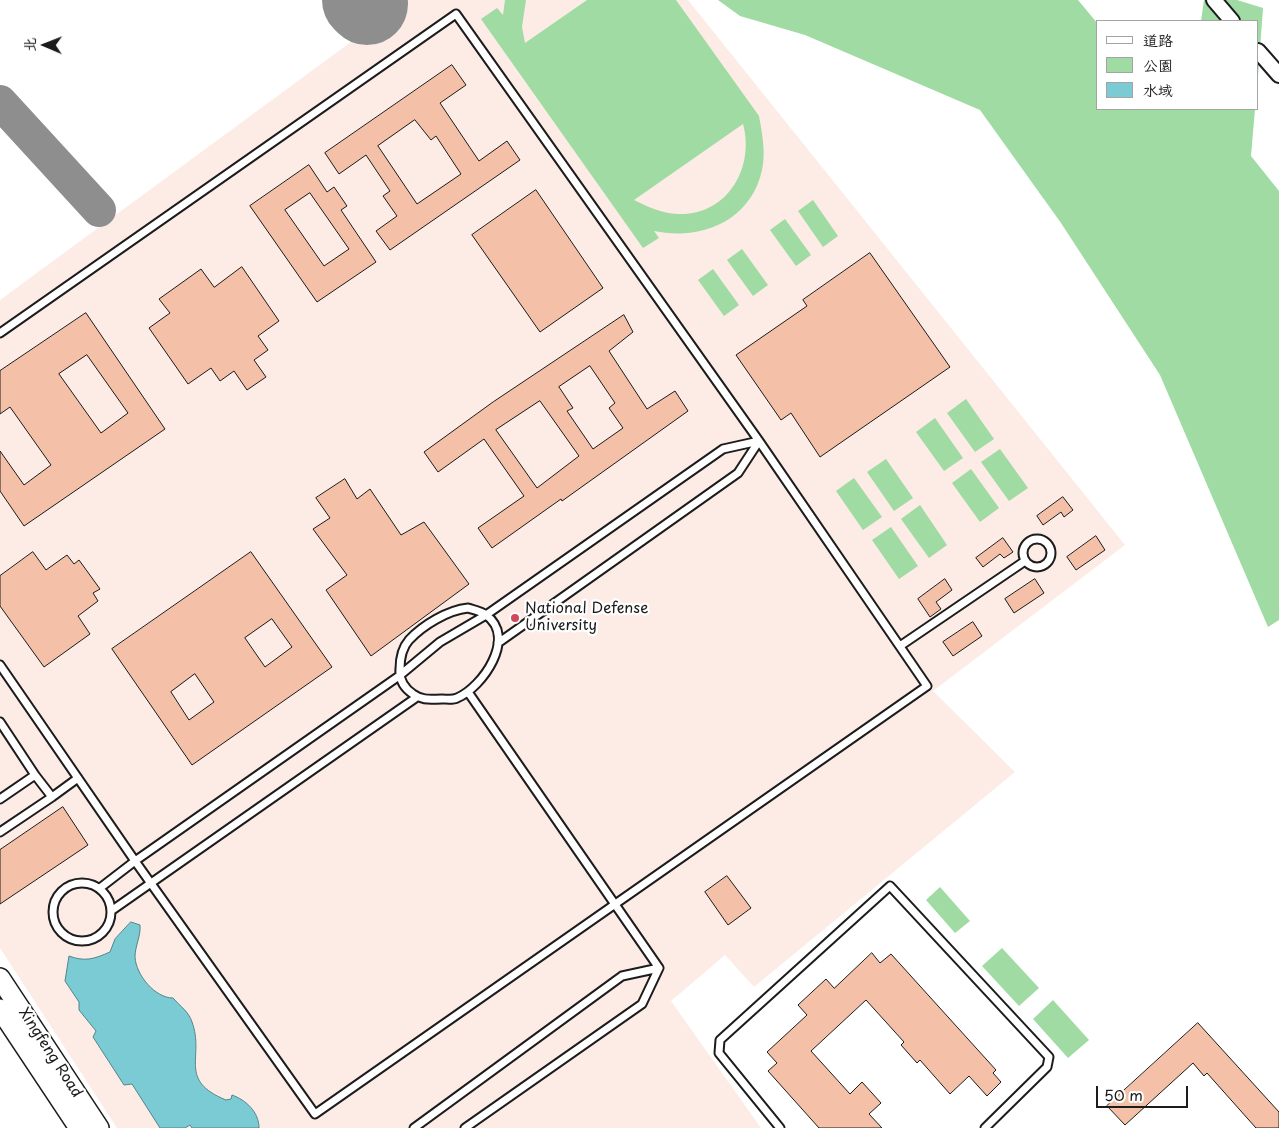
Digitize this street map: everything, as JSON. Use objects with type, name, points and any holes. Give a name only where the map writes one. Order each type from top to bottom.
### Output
[{"type":"main road","name":"Xingfeng Road","points":[[0,978],[99,1128]]},
{"type":"main road","name":"Xingfeng Road","points":[[0,1010],[79,1128]]},
{"type":"street","points":[[1214,0],[1231,20]]},
{"type":"street","points":[[1259,52],[1279,75]]},
{"type":"lane","points":[[0,333],[456,14],[759,441],[927,686],[315,1114],[135,861],[0,666]]},
{"type":"lane","points":[[100,888],[135,861],[399,676],[440,642],[486,615],[723,450],[759,441]]},
{"type":"lane","points":[[498,642],[738,473],[759,441]]},
{"type":"lane","points":[[1038,539],[1045,541],[1050,548],[1050,556],[1046,563],[1040,566],[1032,566],[1026,561],[1022,554],[1024,546],[1030,540],[1038,539]]},
{"type":"lane","points":[[900,646],[1026,561]]},
{"type":"lane","points":[[468,608],[486,615],[496,626],[498,642],[494,660],[484,678],[468,692],[455,699],[428,700],[417,697],[405,689],[399,676],[400,657],[408,641],[453,610],[468,608]]},
{"type":"lane","points":[[468,692],[659,968]]},
{"type":"lane","points":[[112,912],[417,697]]},
{"type":"lane","points":[[0,722],[52,797]]},
{"type":"lane","points":[[0,799],[35,775]]},
{"type":"lane","points":[[0,832],[78,778]]},
{"type":"lane","points":[[75,883],[88,883],[100,888],[108,899],[112,912],[109,924],[105,930],[101,935],[89,940],[76,941],[64,935],[56,925],[53,912],[56,899],[63,889],[75,883]]},
{"type":"lane","points":[[780,1128],[719,1053],[720,1040],[890,886],[1050,1057],[1047,1067],[985,1128]]},
{"type":"lane","points":[[414,1128],[622,976],[659,968]]},
{"type":"lane","points":[[465,1128],[642,1004],[659,968]]},
{"type":"shaded area","name":"National Defense University","points":[[408,0],[688,0],[1125,545],[933,691],[1015,772],[754,987],[725,955],[671,1001],[761,1128],[117,1128],[0,948],[0,300]]},
{"type":"green space","points":[[505,0],[526,0],[522,27],[525,43],[587,0],[676,0],[759,116],[764,156],[756,188],[747,202],[735,214],[706,230],[689,233],[654,231],[659,238],[643,248],[481,19],[497,8],[503,15]],"holes":[[[743,124],[746,141],[745,157],[741,172],[723,198],[711,207],[695,213],[678,214],[660,211],[634,200]]]},
{"type":"green space","points":[[718,0],[1078,0],[1096,22],[1096,110],[1255,110],[1251,156],[1279,191],[1279,620],[1268,627],[1160,375],[1061,223],[980,110],[805,35],[740,16]]},
{"type":"green space","points":[[1204,0],[1237,0],[1263,8],[1259,62],[1259,20],[1201,20]]},
{"type":"green space","points":[[813,200],[838,236],[823,247],[798,211]]},
{"type":"green space","points":[[785,219],[811,255],[796,266],[770,230]]},
{"type":"green space","points":[[742,249],[768,285],[753,296],[727,260]]},
{"type":"green space","points":[[713,269],[739,305],[724,316],[698,280]]},
{"type":"green space","points":[[966,399],[994,439],[975,452],[947,413]]},
{"type":"green space","points":[[935,418],[963,458],[944,471],[916,432]]},
{"type":"green space","points":[[1000,449],[1028,488],[1009,501],[981,462]]},
{"type":"green space","points":[[886,459],[913,498],[894,511],[867,472]]},
{"type":"green space","points":[[971,469],[999,508],[980,522],[952,483]]},
{"type":"green space","points":[[854,478],[882,517],[863,530],[836,491]]},
{"type":"green space","points":[[920,505],[947,545],[929,558],[901,519]]},
{"type":"green space","points":[[891,527],[918,566],[899,579],[872,540]]},
{"type":"green space","points":[[940,887],[970,921],[955,933],[926,900]]},
{"type":"green space","points":[[1002,948],[1039,988],[1019,1006],[982,966]]},
{"type":"green space","points":[[1053,1000],[1089,1040],[1068,1058],[1033,1019]]},
{"type":"water","points":[[131,922],[140,925],[135,957],[136,964],[143,978],[153,990],[166,997],[173,998],[191,1018],[195,1035],[197,1076],[202,1084],[211,1092],[226,1100],[231,1099],[232,1095],[247,1103],[257,1117],[259,1128],[192,1128],[190,1125],[185,1128],[160,1128],[132,1084],[124,1085],[93,1037],[96,1031],[79,1010],[79,1002],[65,981],[69,956],[90,959],[110,952],[115,939]]},
{"type":"building","points":[[452,65],[466,85],[440,103],[479,161],[507,141],[520,160],[390,250],[376,231],[397,216],[383,196],[390,191],[366,155],[339,174],[325,153]],"holes":[[[415,120],[431,140],[436,136],[461,174],[417,204],[378,146]]]},
{"type":"building","points":[[309,165],[327,192],[334,187],[347,206],[341,210],[376,262],[317,302],[250,206]],"holes":[[[310,193],[349,249],[324,266],[285,210]]]},
{"type":"building","points":[[536,190],[603,288],[540,332],[472,235]]},
{"type":"building","points":[[870,253],[950,367],[820,457],[791,413],[781,420],[736,355],[807,306],[803,300]]},
{"type":"building","points":[[242,267],[279,321],[258,336],[268,350],[254,360],[266,377],[247,390],[234,371],[220,381],[211,368],[188,384],[149,328],[170,313],[159,299],[201,269],[214,287]]},
{"type":"building","points":[[86,313],[165,429],[24,526],[0,491],[0,451],[24,485],[51,465],[10,407],[0,414],[0,371]],"holes":[[[87,355],[128,413],[101,433],[59,374]]]},
{"type":"building","points":[[624,315],[633,332],[609,351],[647,409],[675,391],[688,411],[562,501],[561,499],[492,548],[478,528],[524,496],[484,439],[438,472],[424,452],[493,402]],"holes":[[[590,366],[615,403],[609,408],[623,428],[593,449],[567,411],[573,408],[559,387]],[[540,401],[579,456],[537,488],[496,430]]]},
{"type":"building","points":[[345,479],[357,499],[370,489],[401,535],[424,522],[469,584],[371,656],[326,590],[347,575],[313,529],[330,518],[316,498]]},
{"type":"building","points":[[1063,497],[1073,510],[1064,517],[1061,512],[1043,525],[1037,516]]},
{"type":"building","points":[[1096,536],[1105,550],[1076,570],[1067,557]]},
{"type":"building","points":[[1003,538],[1013,552],[1004,558],[1000,554],[983,567],[976,558]]},
{"type":"building","points":[[33,552],[46,570],[67,555],[74,564],[79,560],[100,589],[93,593],[98,601],[78,616],[90,634],[44,667],[0,606],[0,576]]},
{"type":"building","points":[[251,552],[332,667],[192,765],[112,649]],"holes":[[[272,619],[292,647],[265,667],[245,638]],[[195,674],[214,702],[189,720],[171,692]]]},
{"type":"building","points":[[945,579],[952,590],[936,602],[941,609],[930,617],[918,599]]},
{"type":"building","points":[[1035,579],[1044,593],[1014,613],[1005,599]]},
{"type":"building","points":[[973,622],[982,636],[953,656],[943,642]]},
{"type":"building","points":[[63,807],[88,845],[0,904],[0,850]]},
{"type":"building","points":[[727,876],[751,908],[728,925],[705,892]]},
{"type":"building","points":[[872,953],[880,963],[891,954],[996,1070],[993,1073],[1001,1082],[987,1096],[969,1076],[950,1094],[920,1060],[917,1063],[901,1045],[904,1042],[866,1000],[811,1051],[850,1094],[862,1082],[881,1103],[869,1114],[882,1128],[819,1128],[768,1071],[777,1063],[767,1052],[807,1015],[798,1005],[826,979],[834,988]]},
{"type":"building","points":[[1198,1023],[1279,1112],[1279,1128],[1256,1128],[1207,1073],[1204,1076],[1193,1063],[1125,1125],[1107,1106]]},
{"type":"taxiway","points":[[0,102],[99,210]]},
{"type":"runway","points":[[363,0],[367,4]]},
{"type":"place","name":"National Defense University","points":[[515,618]]}]
